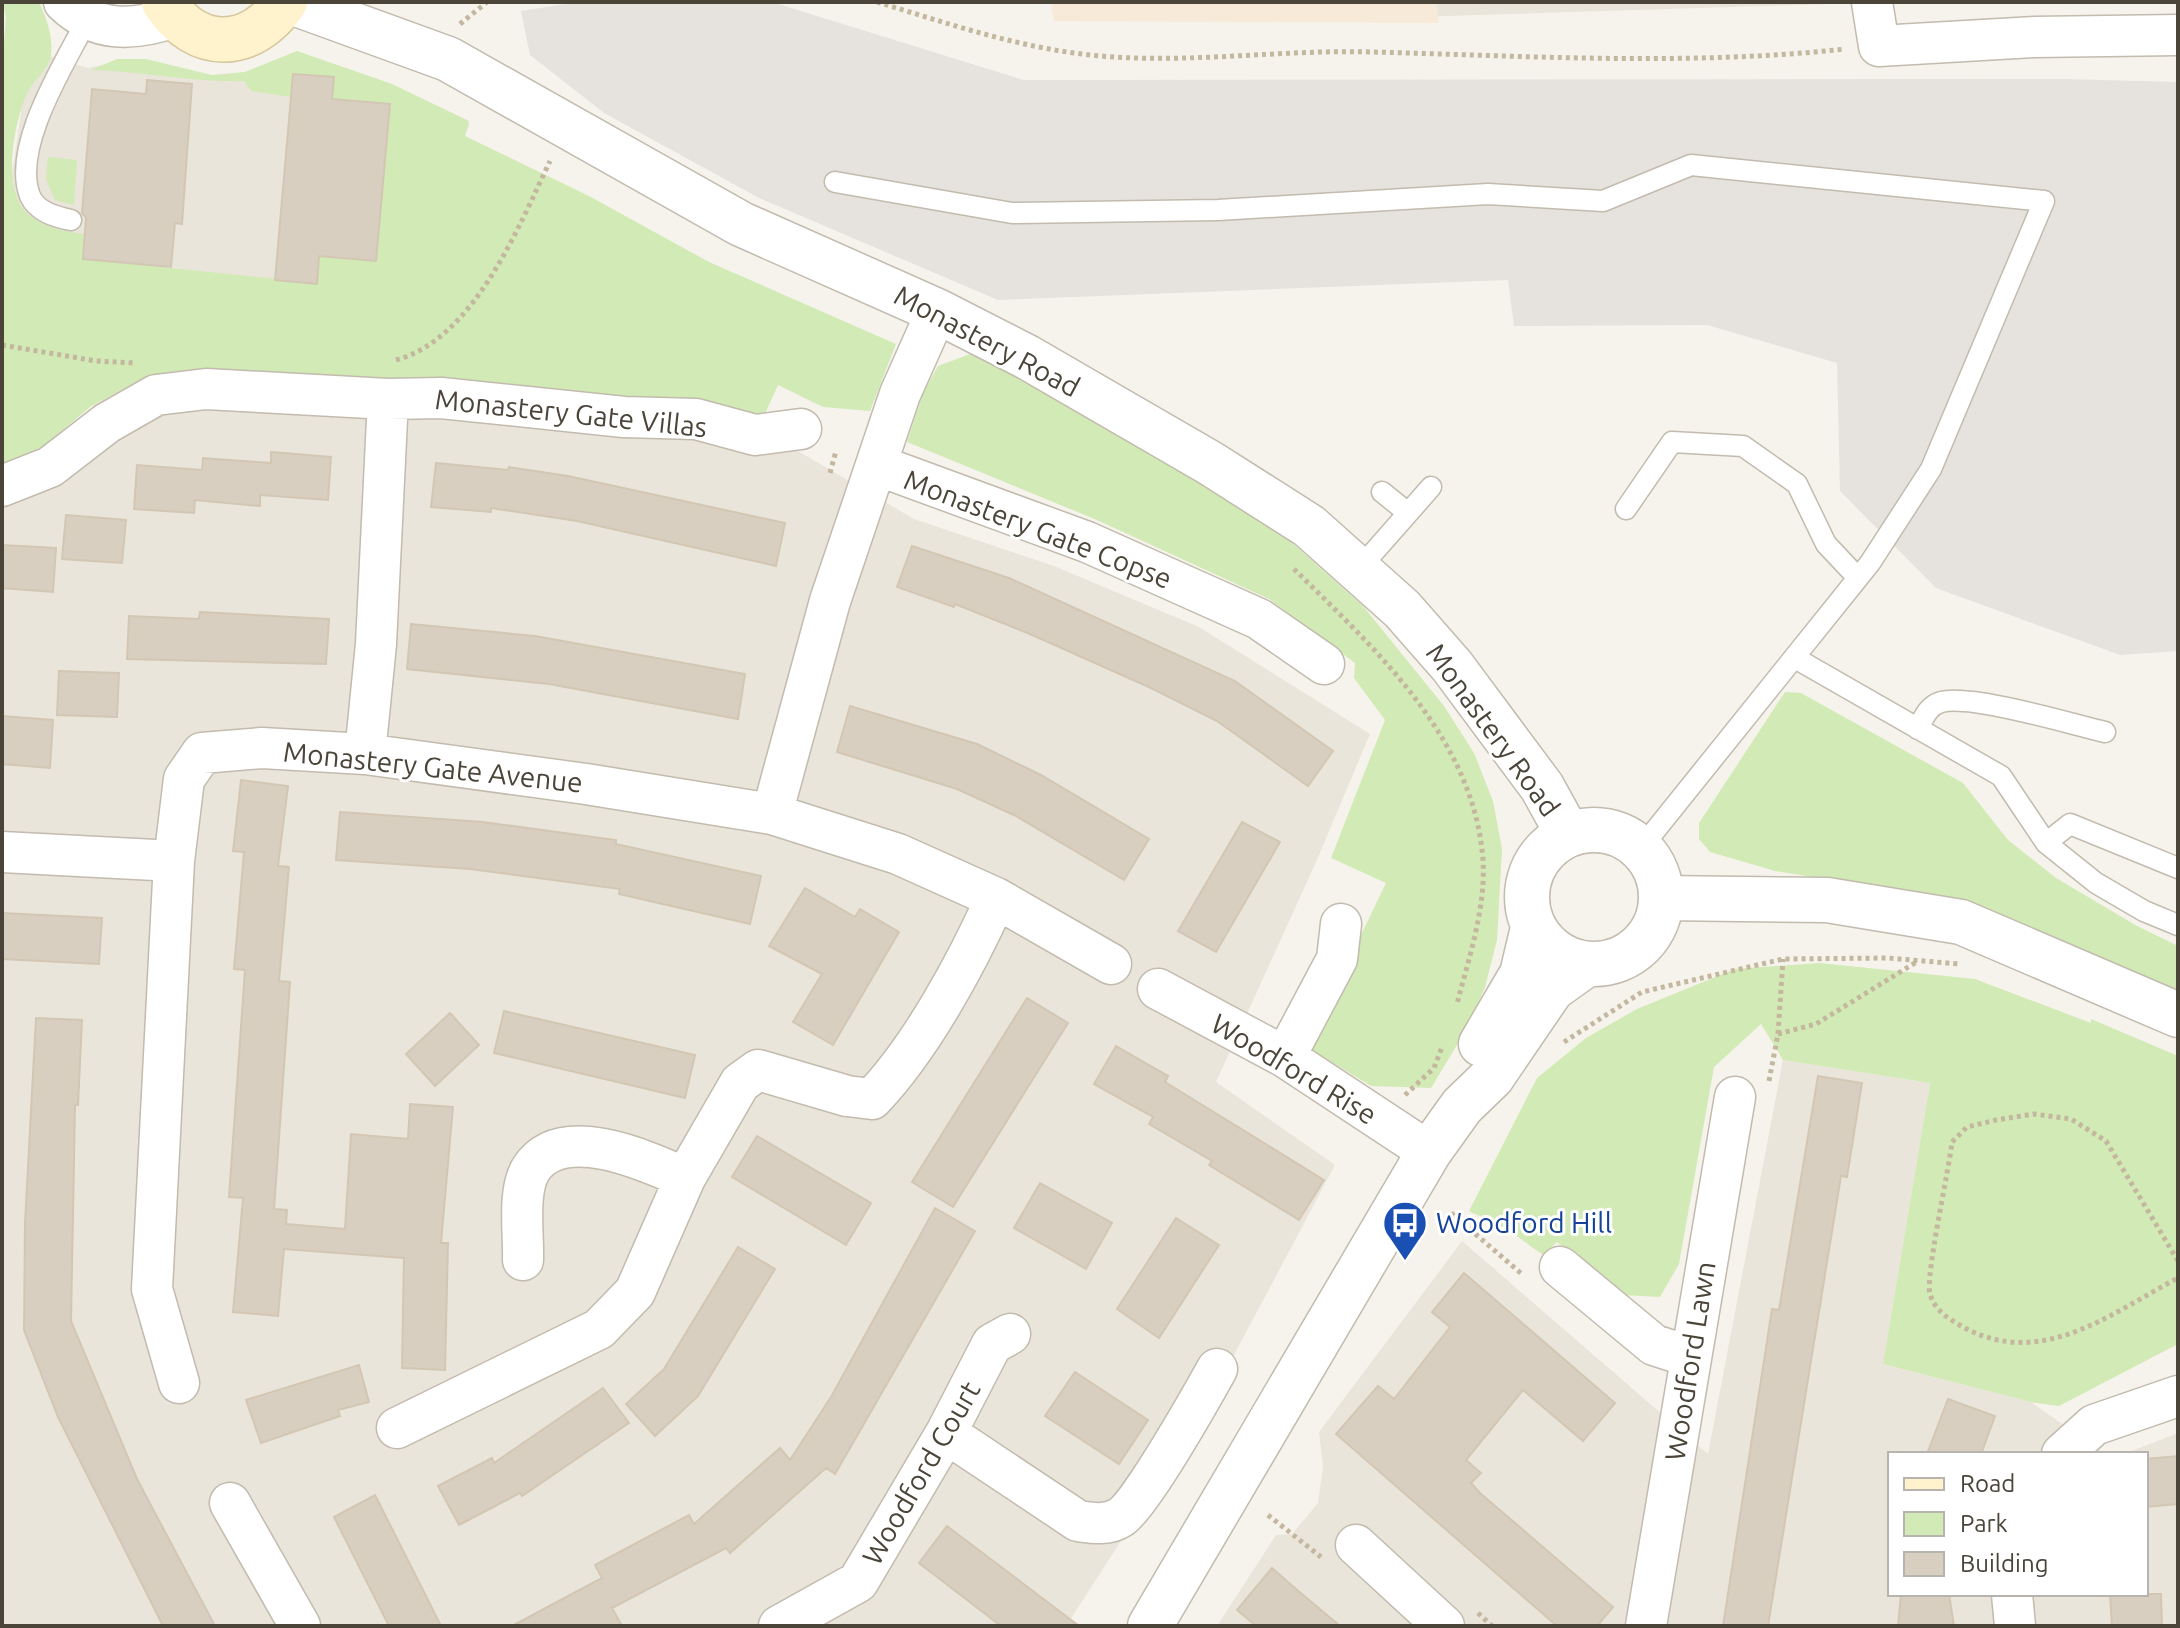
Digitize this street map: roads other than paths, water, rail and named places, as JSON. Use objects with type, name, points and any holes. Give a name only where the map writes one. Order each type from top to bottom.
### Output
[{"type":"main road","name":"Monastery Road","points":[[169,10],[202,35],[235,39],[256,33],[288,2]]},
{"type":"street","name":"Monastery Road","points":[[288,2],[448,59],[713,209],[937,311],[1027,357],[1210,463],[1309,526],[1402,609],[1475,695],[1542,787],[1568,834]]},
{"type":"street","points":[[1872,2],[1879,46],[2035,37],[2178,35]]},
{"type":"street","points":[[75,11],[116,28],[146,27],[169,10]]},
{"type":"street","points":[[772,814],[830,601],[900,394],[937,311]]},
{"type":"street","points":[[365,754],[376,644],[390,380]]},
{"type":"street","name":"Monastery Gate Villas","points":[[2,486],[50,467],[107,423],[156,395],[206,389],[390,380],[441,398],[624,417],[696,419],[755,435],[801,429]]},
{"type":"street","name":"Monastery Gate Copse","points":[[877,465],[917,483],[1087,542],[1259,619],[1324,664]]},
{"type":"street","name":"Monastery Gate Avenue","points":[[179,1383],[152,1289],[174,861],[184,779],[202,753],[262,748],[365,754],[586,784],[772,814],[898,854],[996,898],[1111,964]]},
{"type":"street","name":"Monastery Road","points":[[1533,928],[1527,906],[1527,884],[1542,855],[1568,834],[1587,829],[1606,830],[1641,848]]},
{"type":"street","points":[[1533,928],[1547,946],[1565,958],[1587,964],[1609,963],[1630,954],[1647,940],[1658,920],[1662,898],[1653,863],[1641,848]]},
{"type":"street","points":[[2,852],[174,861]]},
{"type":"street","points":[[397,1428],[599,1329],[635,1292],[685,1178],[740,1083],[758,1070],[847,1096],[872,1099],[895,1075],[976,942],[996,898]]},
{"type":"street","points":[[1662,898],[1827,900],[1961,922],[2178,1015]]},
{"type":"street","points":[[1285,1057],[1337,959],[1341,924]]},
{"type":"street","points":[[1462,1106],[1467,1066],[1522,974],[1533,928]]},
{"type":"street","points":[[1150,1626],[1429,1152],[1462,1106],[1492,1077],[1552,989],[1587,964]]},
{"type":"street","name":"Woodford Rise","points":[[1158,989],[1285,1057],[1429,1152]]},
{"type":"street","name":"Woodford Lawn","points":[[1646,1626],[1735,1097]]},
{"type":"street","points":[[523,1260],[524,1197],[530,1170],[550,1151],[571,1146],[603,1149],[641,1158],[685,1178]]},
{"type":"street","points":[[1544,1273],[1654,1345],[1691,1357]]},
{"type":"street","name":"Woodford Court","points":[[779,1626],[858,1582],[946,1433],[992,1344],[1010,1334]]},
{"type":"street","points":[[946,1433],[1078,1521],[1098,1524],[1121,1517],[1138,1497],[1217,1369]]},
{"type":"street","points":[[2064,1452],[2094,1425],[2178,1396]]},
{"type":"street","points":[[230,1503],[300,1626]]},
{"type":"street","points":[[1356,1545],[1444,1626]]},
{"type":"street","points":[[2012,1596],[2015,1626]]},
{"type":"lane","points":[[71,220],[48,215],[30,197],[27,156],[75,11]]},
{"type":"lane","points":[[835,182],[1012,213],[1218,210],[1488,194],[1603,201],[1691,165],[2044,201],[1931,469],[1858,578],[1641,848]]},
{"type":"lane","points":[[1626,509],[1672,442],[1743,446],[1797,484],[1826,544],[1858,578]]},
{"type":"lane","points":[[1358,570],[1431,487]]},
{"type":"lane","points":[[1382,492],[1408,513]]},
{"type":"lane","points":[[1795,658],[2001,776],[2046,843],[2096,883],[2144,911],[2178,925]]},
{"type":"lane","points":[[1918,729],[1929,709],[1942,702],[1967,702],[2105,732]]},
{"type":"lane","points":[[2046,843],[2070,824],[2178,868]]},
{"type":"place","name":"Woodford Hill","points":[[1405,1262]]}]
